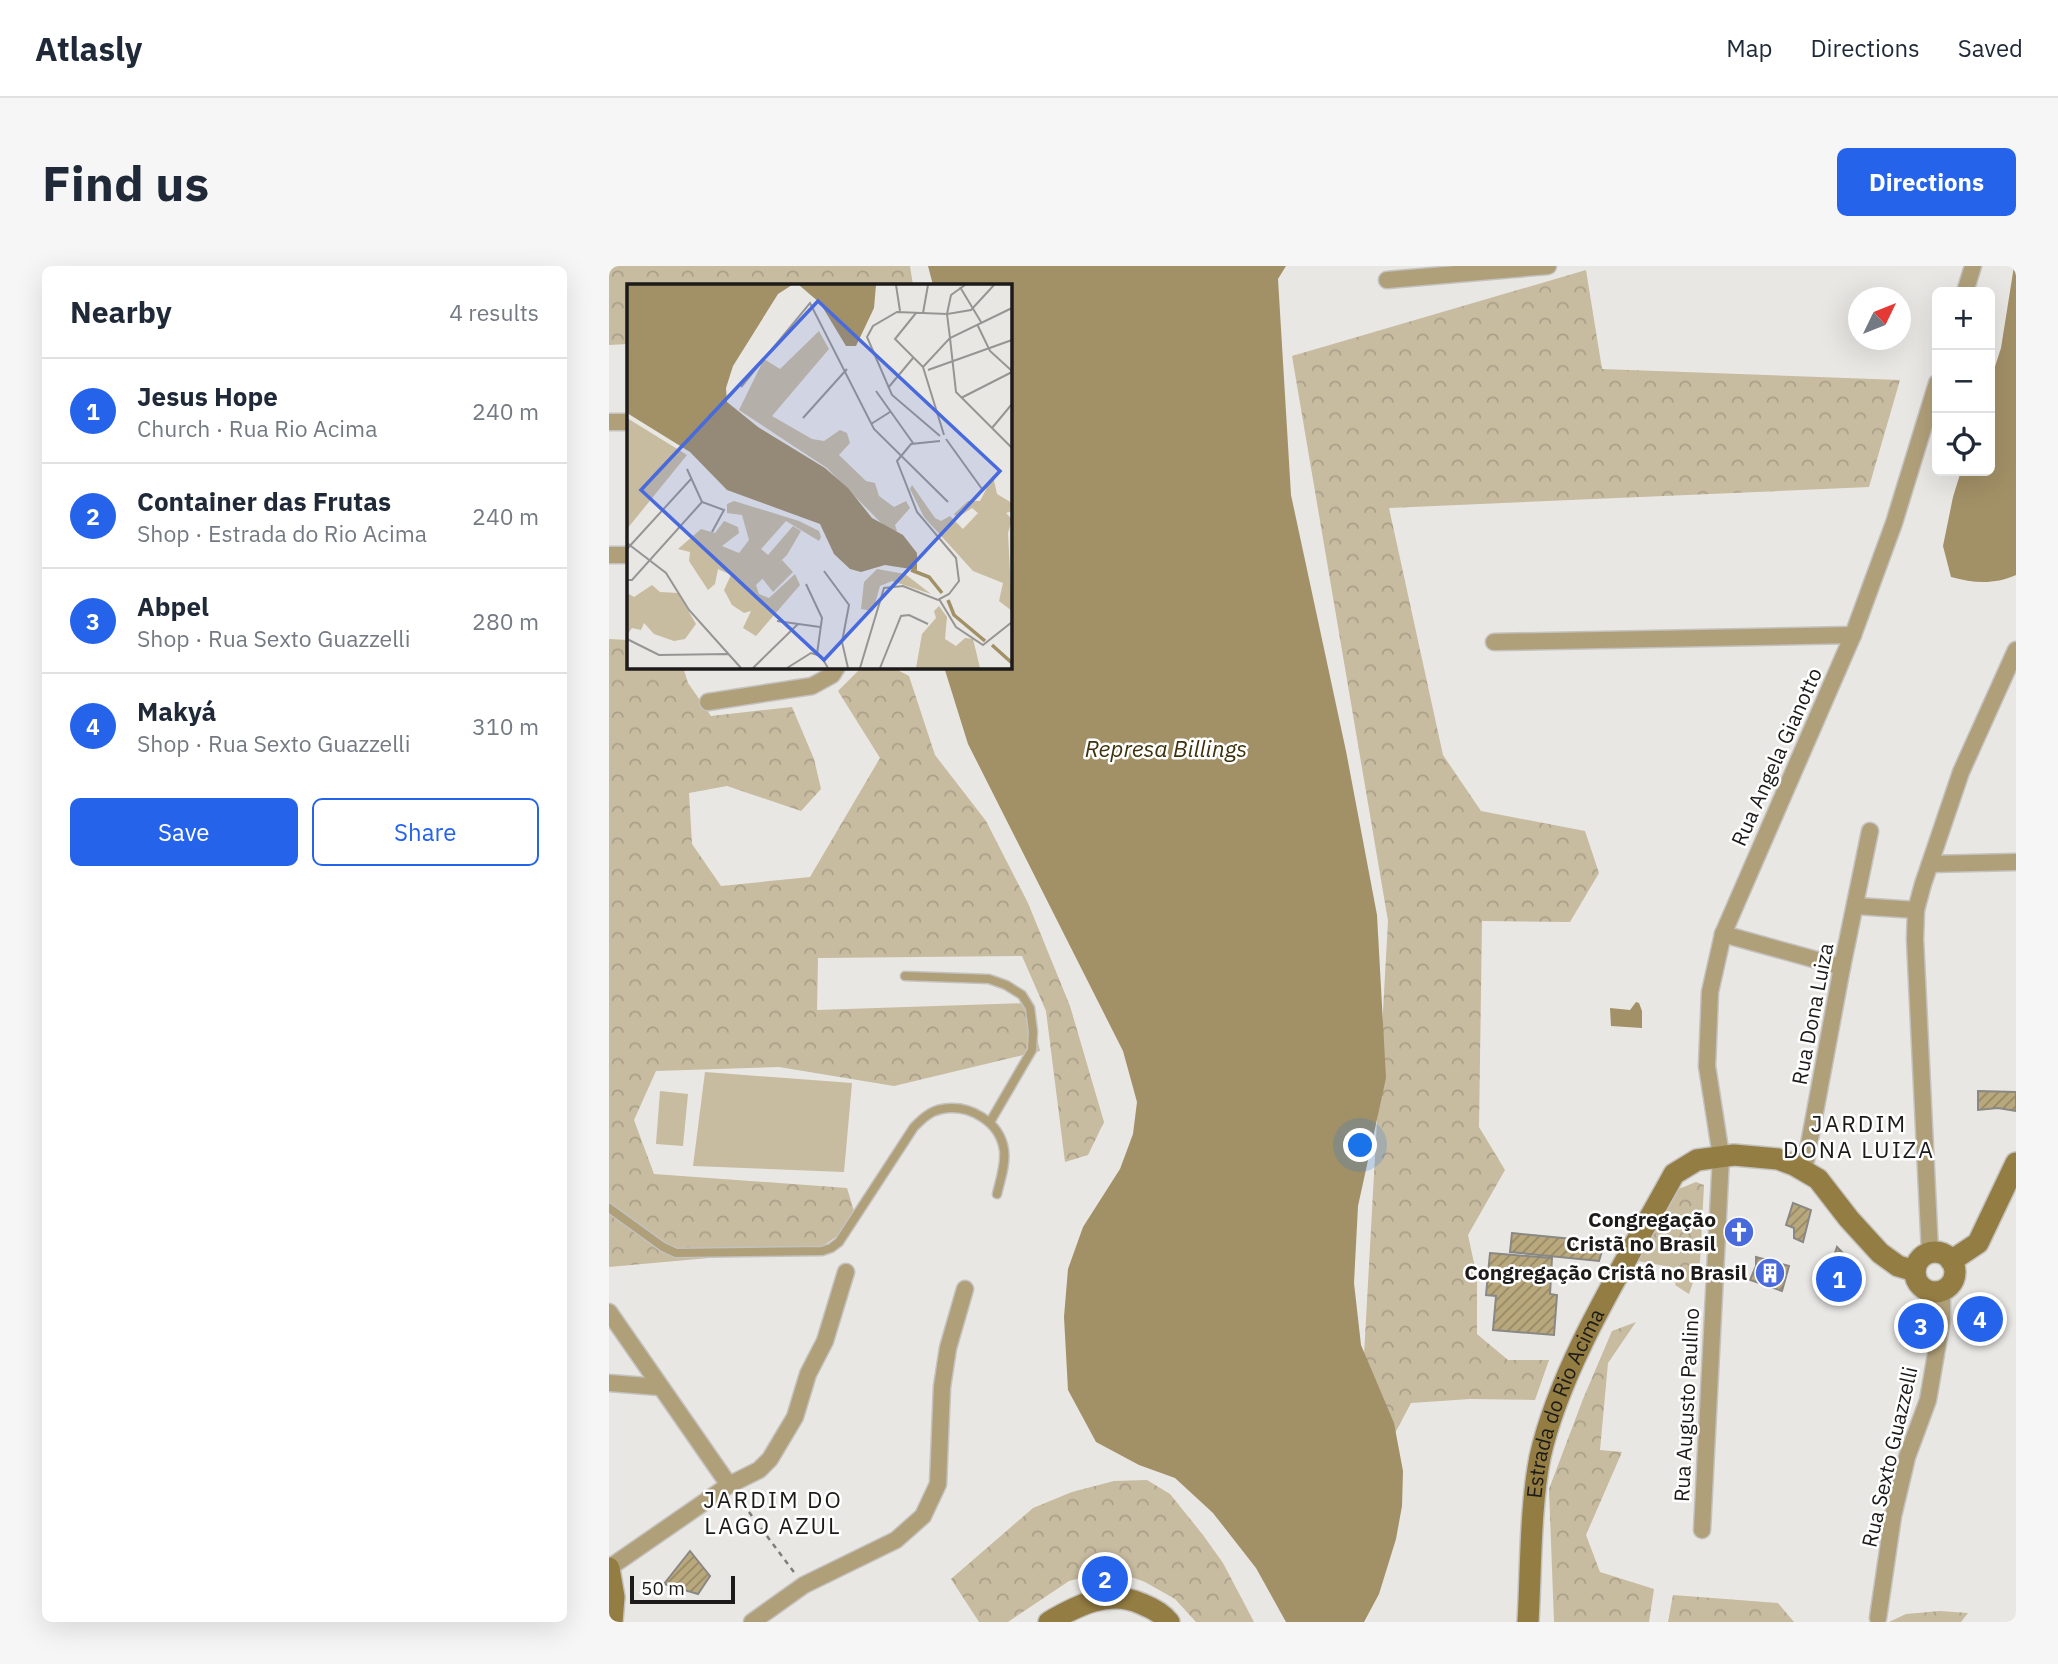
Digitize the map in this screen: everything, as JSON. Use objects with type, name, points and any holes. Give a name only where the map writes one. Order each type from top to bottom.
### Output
[{"type":"main road","name":"Estrada do Rio Acima","points":[[1528,1622],[1540,1459],[1551,1421],[1567,1378],[1591,1327],[1674,1174],[1697,1160],[1721,1156],[1778,1159],[1818,1178],[1849,1219],[1880,1253],[1898,1266],[1915,1271]]},
{"type":"main road","points":[[1951,1261],[1978,1243],[2016,1163]]},
{"type":"main road","points":[[1930,1253],[1943,1254],[1951,1261],[1954,1276],[1948,1288],[1935,1292],[1919,1284],[1915,1271],[1919,1259],[1930,1253]]},
{"type":"main road","points":[[609,1568],[614,1597],[612,1622]]},
{"type":"main road","points":[[1049,1622],[1085,1603],[1120,1597],[1152,1608],[1169,1622]]},
{"type":"street","points":[[1387,280],[1548,266]]},
{"type":"street","points":[[1967,287],[1973,266]]},
{"type":"street","name":"Rua Angela Gianotto","points":[[1721,1156],[1707,1066],[1710,992],[1723,934],[1853,635],[1894,523],[1932,399]]},
{"type":"street","points":[[609,422],[627,422]]},
{"type":"street","points":[[609,555],[627,555]]},
{"type":"street","points":[[1494,642],[1853,635]]},
{"type":"street","points":[[1930,1253],[1915,939],[1916,910],[1961,772],[2016,650]]},
{"type":"street","points":[[708,702],[812,686],[832,675],[836,668]]},
{"type":"street","name":"Rua Dona Luiza","points":[[1804,1171],[1870,831]]},
{"type":"street","points":[[1930,864],[2016,862]]},
{"type":"street","points":[[1856,906],[1916,910]]},
{"type":"street","points":[[1723,934],[1842,967]]},
{"type":"street","name":"Rua Augusto Paulino","points":[[1702,1530],[1721,1156]]},
{"type":"street","points":[[609,1568],[729,1485],[759,1470],[770,1459],[787,1432],[800,1403],[808,1374],[825,1341],[846,1272]]},
{"type":"street","points":[[752,1622],[804,1586],[896,1540],[916,1524],[932,1501],[940,1469],[942,1387],[948,1348],[965,1289]]},
{"type":"street","name":"Rua Sexto Guazzelli","points":[[1878,1618],[1893,1516],[1907,1457],[1928,1400],[1942,1319],[1942,1291]]},
{"type":"street","points":[[609,1312],[729,1485]]},
{"type":"street","points":[[609,1383],[659,1387]]},
{"type":"lane","points":[[905,976],[989,979],[1023,995],[1030,1008],[1033,1050],[990,1122]]},
{"type":"lane","points":[[609,1208],[663,1247],[676,1253],[822,1251],[839,1241],[914,1127],[926,1115],[942,1109],[975,1112],[990,1122],[998,1133],[1004,1151],[997,1194]]},
{"type":"path","points":[[729,1485],[804,1586]]},
{"type":"green space","points":[[609,266],[910,266],[913,284],[627,284],[627,344],[609,345]]},
{"type":"green space","points":[[1586,270],[1602,369],[1900,380],[1869,487],[1389,508],[1443,755],[1481,811],[1585,831],[1599,873],[1570,922],[1482,921],[1479,1127],[1505,1170],[1468,1235],[1477,1277],[1477,1334],[1508,1360],[1549,1360],[1535,1400],[1470,1399],[1411,1403],[1394,1435],[1361,1410],[1388,921],[1292,356]]},
{"type":"green space","points":[[609,639],[627,640],[627,668],[683,668],[688,683],[711,716],[792,707],[814,759],[821,789],[801,811],[727,786],[689,793],[692,844],[721,886],[810,877],[880,758],[838,691],[861,668],[894,668],[909,676],[935,755],[986,821],[1028,903],[1070,1006],[1104,1122],[1088,1155],[1065,1162],[1046,1011],[1022,956],[818,958],[817,1010],[1029,1003],[1040,1051],[894,1086],[779,1067],[656,1071],[634,1120],[654,1174],[847,1188],[854,1211],[836,1237],[820,1248],[609,1267]]},
{"type":"green space","points":[[705,1072],[852,1083],[844,1172],[693,1166]]},
{"type":"green space","points":[[660,1091],[688,1094],[683,1146],[656,1144]]},
{"type":"green space","points":[[1696,1182],[1704,1185],[1700,1262],[1689,1294],[1675,1285],[1681,1269],[1638,1261],[1676,1190]]},
{"type":"green space","points":[[1636,1322],[1608,1363],[1600,1450],[1622,1452],[1586,1535],[1600,1572],[1654,1589],[1649,1622],[1554,1622],[1549,1489],[1612,1331]]},
{"type":"green space","points":[[1147,1480],[1170,1494],[1203,1535],[1223,1563],[1254,1622],[1196,1622],[1175,1599],[1145,1582],[1112,1570],[1069,1581],[1008,1622],[979,1622],[951,1579],[1033,1508],[1072,1492],[1114,1481]]},
{"type":"green space","points":[[1673,1595],[1778,1603],[1794,1622],[1668,1622]]},
{"type":"green space","points":[[1940,1611],[1968,1613],[1961,1622],[1889,1622],[1906,1614]]},
{"type":"water","name":"Represa Billings","points":[[928,266],[1286,266],[1278,279],[1291,495],[1346,751],[1377,915],[1386,1078],[1358,1206],[1354,1283],[1361,1345],[1394,1423],[1403,1471],[1402,1506],[1396,1539],[1379,1594],[1364,1622],[1286,1622],[1256,1568],[1213,1513],[1175,1478],[1139,1465],[1096,1442],[1068,1390],[1064,1317],[1068,1269],[1083,1227],[1120,1169],[1133,1134],[1137,1102],[1123,1051],[968,744],[944,668],[1011,668],[1011,284],[933,284]]},
{"type":"water","points":[[2016,266],[2016,575],[1991,582],[1968,581],[1951,577],[1943,546],[1959,476],[1995,476],[1995,367]]},
{"type":"water","points":[[1636,1002],[1642,1011],[1642,1028],[1611,1026],[1610,1008],[1630,1010]]},
{"type":"building","points":[[1978,1091],[2016,1092],[2016,1111],[1998,1108],[1978,1110]]},
{"type":"building","points":[[1793,1203],[1811,1210],[1803,1242],[1794,1238],[1794,1228],[1786,1225]]},
{"type":"building","points":[[1512,1233],[1603,1242],[1602,1251],[1599,1261],[1510,1252]]},
{"type":"building","points":[[1837,1247],[1858,1269],[1842,1295],[1823,1289]]},
{"type":"building","points":[[1490,1253],[1552,1258],[1550,1294],[1557,1295],[1554,1335],[1493,1330],[1496,1296],[1486,1295]]},
{"type":"building","name":"Congregação Cristâ no Brasil","points":[[1756,1257],[1789,1266],[1782,1291],[1750,1280],[1756,1266]]},
{"type":"building","points":[[690,1551],[710,1576],[698,1594],[664,1584]]},
{"type":"place","name":"Congregação Cristã no Brasil","points":[[1739,1232]]},
{"type":"place","name":"Congregação Cristâ no Brasil","points":[[1770,1273]]},
{"type":"place","name":"Jesus Hope","points":[[1839,1279]]},
{"type":"place","name":"Makyá","points":[[1980,1319]]},
{"type":"place","name":"Abpel","points":[[1921,1326]]},
{"type":"place","name":"Container das Frutas","points":[[1105,1579]]},
{"type":"district","name":"JARDIM DONA LUIZA","points":[[1859,1137]]},
{"type":"district","name":"JARDIM DO LAGO AZUL","points":[[773,1513]]}]
